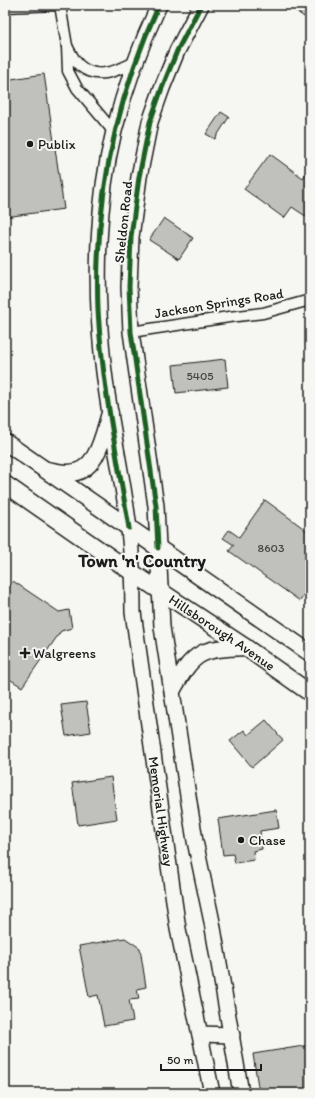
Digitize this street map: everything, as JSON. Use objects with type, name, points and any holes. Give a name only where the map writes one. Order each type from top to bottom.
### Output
[{"type":"main road","name":"Sheldon Road","points":[[129,528],[102,355],[98,309],[99,240],[106,174],[114,132],[135,62],[159,5]]},
{"type":"main road","name":"Sheldon Road","points":[[158,548],[156,506],[132,332],[130,288],[131,237],[139,177],[150,122],[177,51],[201,5]]},
{"type":"main road","points":[[43,469],[67,473],[88,467],[99,449],[110,413]]},
{"type":"main road","points":[[5,442],[310,653]]},
{"type":"main road","name":"Hillsborough Avenue","points":[[5,484],[132,573],[245,647],[310,693]]},
{"type":"main road","name":"Memorial Highway","points":[[129,528],[133,612],[178,929],[212,1093]]},
{"type":"main road","points":[[158,548],[162,627],[173,689],[195,841],[212,922],[241,1093]]},
{"type":"main road","points":[[173,689],[188,666],[200,654],[215,650],[245,647]]},
{"type":"main road","points":[[200,1034],[232,1036]]},
{"type":"street","points":[[5,7],[60,5],[67,46],[68,71],[77,88],[114,132]]},
{"type":"street","points":[[67,46],[79,64],[94,74],[113,72],[135,62]]},
{"type":"street","name":"Jackson Springs Road","points":[[132,332],[263,313],[310,300]]},
{"type":"building","points":[[287,5],[310,5],[310,21]]},
{"type":"building","name":"Publix","points":[[44,74],[64,209],[5,217],[5,80]]},
{"type":"building","points":[[221,112],[229,117],[215,139],[206,134]]},
{"type":"building","points":[[270,154],[303,178],[310,167],[310,219],[292,207],[284,218],[244,189]]},
{"type":"building","points":[[164,218],[193,238],[179,259],[149,240]]},
{"type":"building","points":[[225,359],[228,387],[176,393],[173,365]]},
{"type":"building","points":[[265,500],[310,533],[310,587],[300,601],[229,551],[234,545],[223,538],[229,530],[239,537]]},
{"type":"building","name":"Walgreens","points":[[13,581],[59,612],[69,610],[72,628],[61,631],[22,687],[5,676],[5,593]]},
{"type":"building","points":[[86,702],[91,732],[66,736],[61,705]]},
{"type":"building","points":[[266,720],[283,740],[252,767],[230,741],[244,730],[248,735]]},
{"type":"building","points":[[111,777],[117,819],[78,825],[72,783]]},
{"type":"building","name":"Chase","points":[[276,810],[279,828],[260,831],[262,849],[253,851],[254,860],[235,863],[233,854],[223,855],[218,819]]},
{"type":"building","points":[[125,938],[140,948],[146,987],[137,989],[139,999],[129,1000],[133,1021],[104,1026],[98,995],[89,997],[79,946]]},
{"type":"building","points":[[310,1045],[310,1093],[259,1093],[253,1054]]},
{"type":"cycle path","points":[[129,528],[110,419],[100,337],[98,310],[100,231],[110,154],[119,116],[143,42],[159,5]]},
{"type":"cycle path","points":[[158,548],[156,506],[131,332],[129,287],[131,237],[139,177],[150,122],[177,51],[201,5]]},
{"type":"place","name":"Publix","points":[[30,144]]},
{"type":"place","name":"Walgreens","points":[[25,653]]},
{"type":"place","name":"Chase","points":[[241,840]]},
{"type":"district","name":"Town 'n' Country","points":[[142,561]]}]
